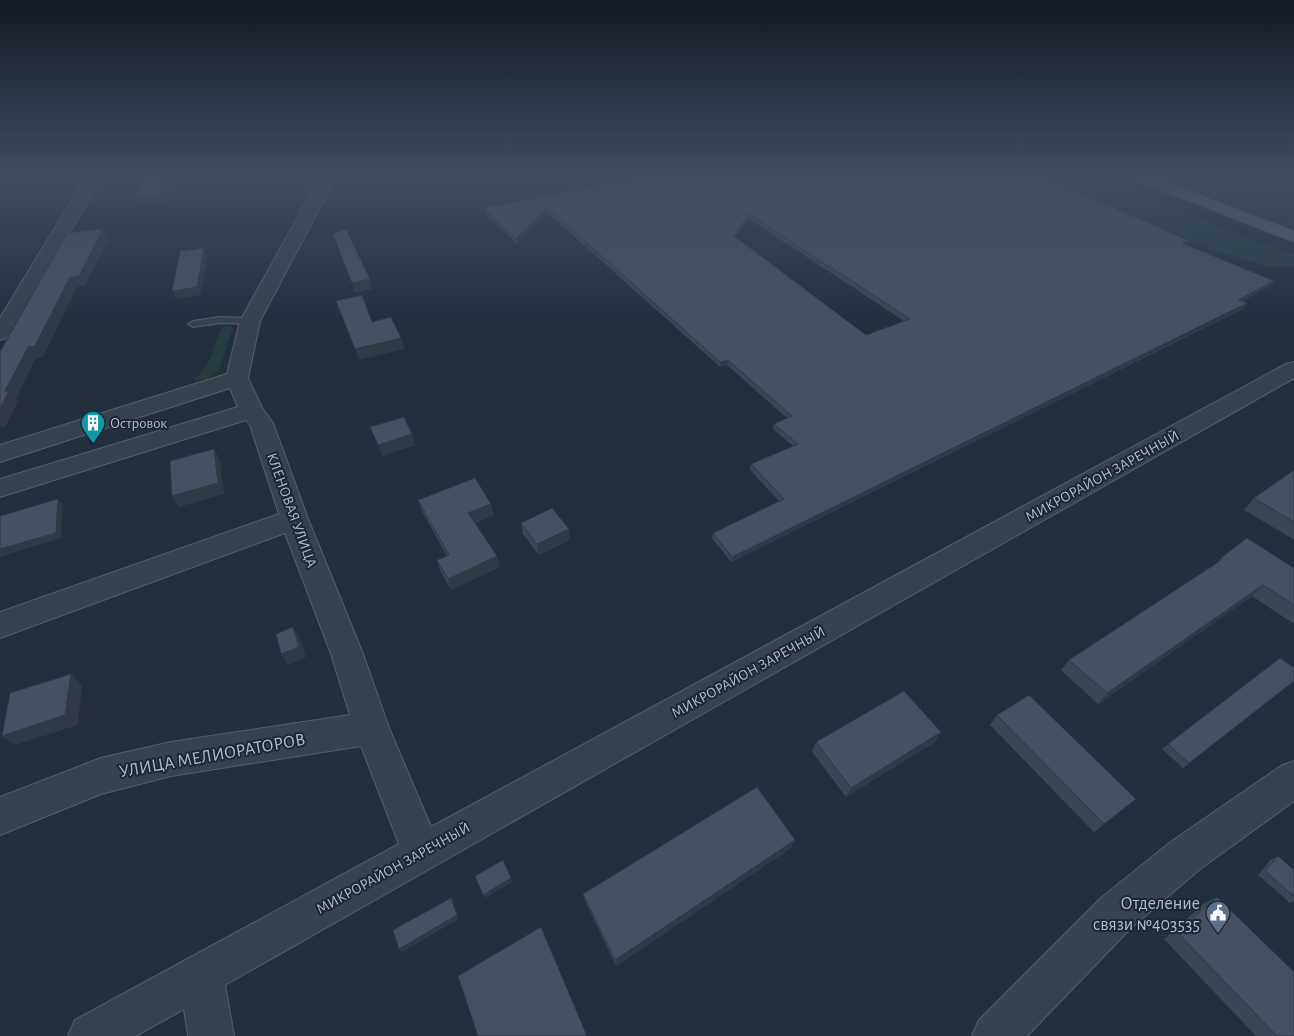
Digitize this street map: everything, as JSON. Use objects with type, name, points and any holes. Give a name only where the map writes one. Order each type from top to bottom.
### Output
[{"type":"main road","points":[[1264,225],[1294,237]]},
{"type":"street","points":[[0,334],[37,275],[65,225]]},
{"type":"street","points":[[0,454],[237,378],[250,321],[302,225]]},
{"type":"street","name":"МИКРОРАЙОН ЗАРЕЧНЫЙ","points":[[91,1036],[1294,369]]},
{"type":"street","name":"КЛЕНОВАЯ УЛИЦА","points":[[237,378],[251,411],[261,423],[294,519],[347,654],[372,728],[422,853]]},
{"type":"street","points":[[0,488],[251,411]]},
{"type":"street","points":[[0,625],[294,519]]},
{"type":"street","name":"УЛИЦА МЕЛИОРАТОРОВ","points":[[0,816],[101,776],[171,759],[372,728]]},
{"type":"street","points":[[995,1036],[1116,913],[1186,855],[1294,779]]},
{"type":"street","points":[[201,975],[210,1036]]},
{"type":"lane","points":[[193,324],[220,320],[250,321]]},
{"type":"green space","points":[[1149,225],[1217,225],[1294,255],[1294,266],[1270,267],[1176,237]]},
{"type":"green space","points":[[1282,225],[1294,225],[1294,230]]},
{"type":"green space","points":[[223,326],[233,327],[219,370],[209,378],[194,381],[210,360]]},
{"type":"building","points":[[502,225],[529,225],[516,239]]},
{"type":"building","points":[[567,225],[741,225],[734,236],[866,335],[910,319],[766,225],[1154,225],[1190,241],[1182,243],[1274,281],[1238,300],[1247,303],[732,557],[713,533],[784,499],[751,464],[798,444],[774,424],[792,416],[728,360],[720,362]]},
{"type":"building","points":[[103,229],[79,276],[70,277],[35,346],[28,347],[5,391],[9,391],[0,408],[0,352],[67,233]]},
{"type":"building","points":[[346,229],[370,279],[352,283],[333,234]]},
{"type":"building","points":[[204,248],[197,287],[172,291],[180,251]]},
{"type":"building","points":[[362,295],[372,322],[391,317],[401,338],[355,349],[336,301]]},
{"type":"building","points":[[404,417],[412,434],[378,445],[370,427]]},
{"type":"building","points":[[214,449],[218,483],[172,496],[170,461]]},
{"type":"building","points":[[1294,470],[1294,522],[1254,498]]},
{"type":"building","points":[[475,478],[491,504],[468,513],[497,556],[448,579],[437,560],[449,555],[418,500]]},
{"type":"building","points":[[58,499],[56,533],[0,549],[0,516]]},
{"type":"building","points":[[552,508],[569,529],[537,544],[521,523]]},
{"type":"building","points":[[1247,538],[1294,568],[1294,605],[1263,585],[1107,693],[1069,660],[1223,559],[1221,558]]},
{"type":"building","points":[[293,627],[299,647],[281,654],[276,634]]},
{"type":"building","points":[[1280,658],[1294,668],[1294,681],[1189,763],[1168,744]]},
{"type":"building","points":[[71,674],[65,715],[2,736],[10,693]]},
{"type":"building","points":[[904,691],[941,732],[851,788],[816,742]]},
{"type":"building","points":[[1029,695],[1136,799],[1104,824],[997,715]]},
{"type":"building","points":[[757,787],[795,840],[615,960],[583,894]]},
{"type":"building","points":[[1278,856],[1294,870],[1294,896],[1265,871]]},
{"type":"building","points":[[503,860],[511,878],[483,895],[475,876]]},
{"type":"building","points":[[1217,897],[1294,972],[1294,1036],[1277,1036],[1177,932]]},
{"type":"building","points":[[451,898],[457,915],[399,949],[393,930]]},
{"type":"building","points":[[541,927],[587,1036],[478,1036],[458,976]]},
{"type":"place","name":"Островок","points":[[93,444]]},
{"type":"place","name":"Отделение связи №403535","points":[[1218,934]]}]
